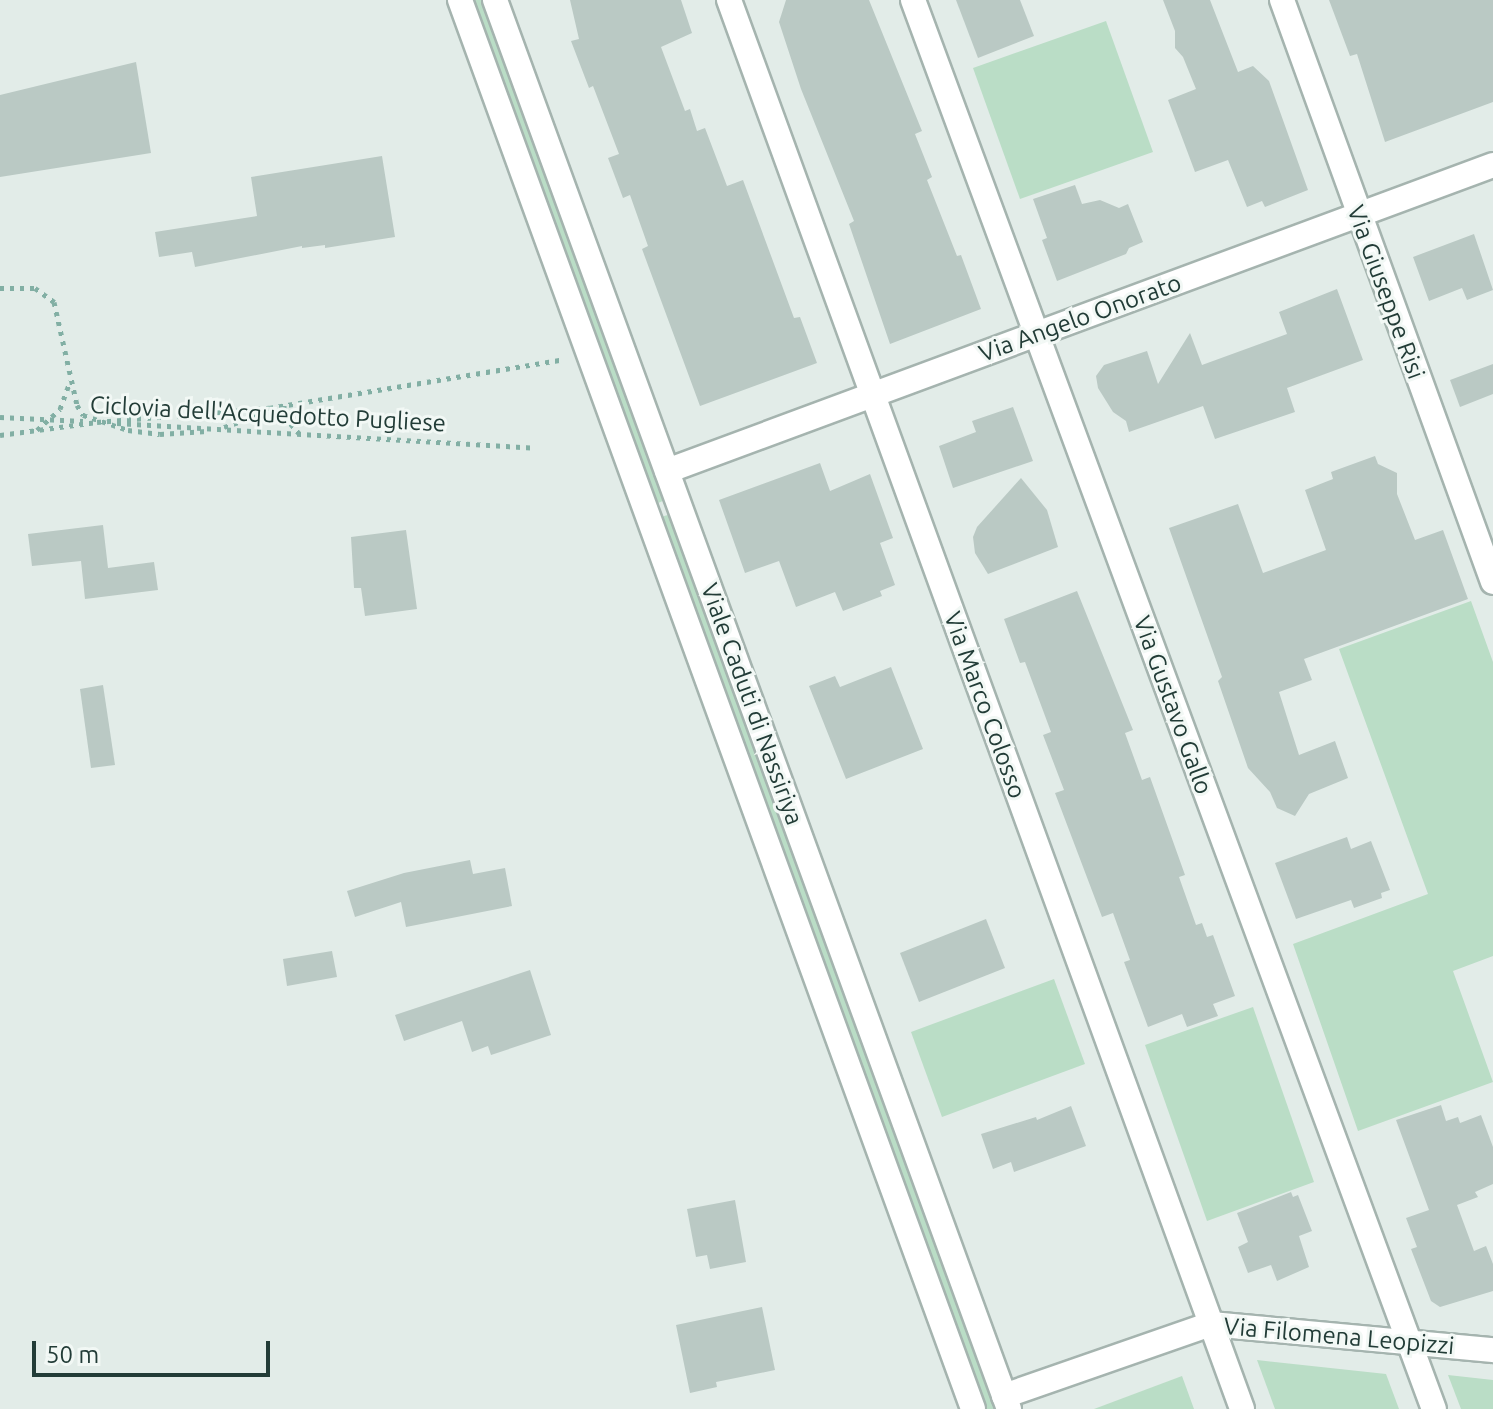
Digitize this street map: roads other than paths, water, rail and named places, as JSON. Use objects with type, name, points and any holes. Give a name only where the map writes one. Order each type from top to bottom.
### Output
[{"type":"street","name":"Viale Caduti di Nassiriya","points":[[460,0],[973,1409]]},
{"type":"street","name":"Viale Caduti di Nassiriya","points":[[495,0],[1007,1403]]},
{"type":"street","name":"Via Marco Colosso","points":[[729,0],[1242,1409]]},
{"type":"street","name":"Via Gustavo Gallo","points":[[913,0],[1434,1409]]},
{"type":"street","name":"Via Giuseppe Risi","points":[[1282,0],[1493,582]]},
{"type":"street","name":"Via Angelo Onorato","points":[[667,471],[1493,165]]},
{"type":"street","name":"Via Filomena Leopizzi","points":[[1007,1403],[1211,1324],[1493,1350]]}]
